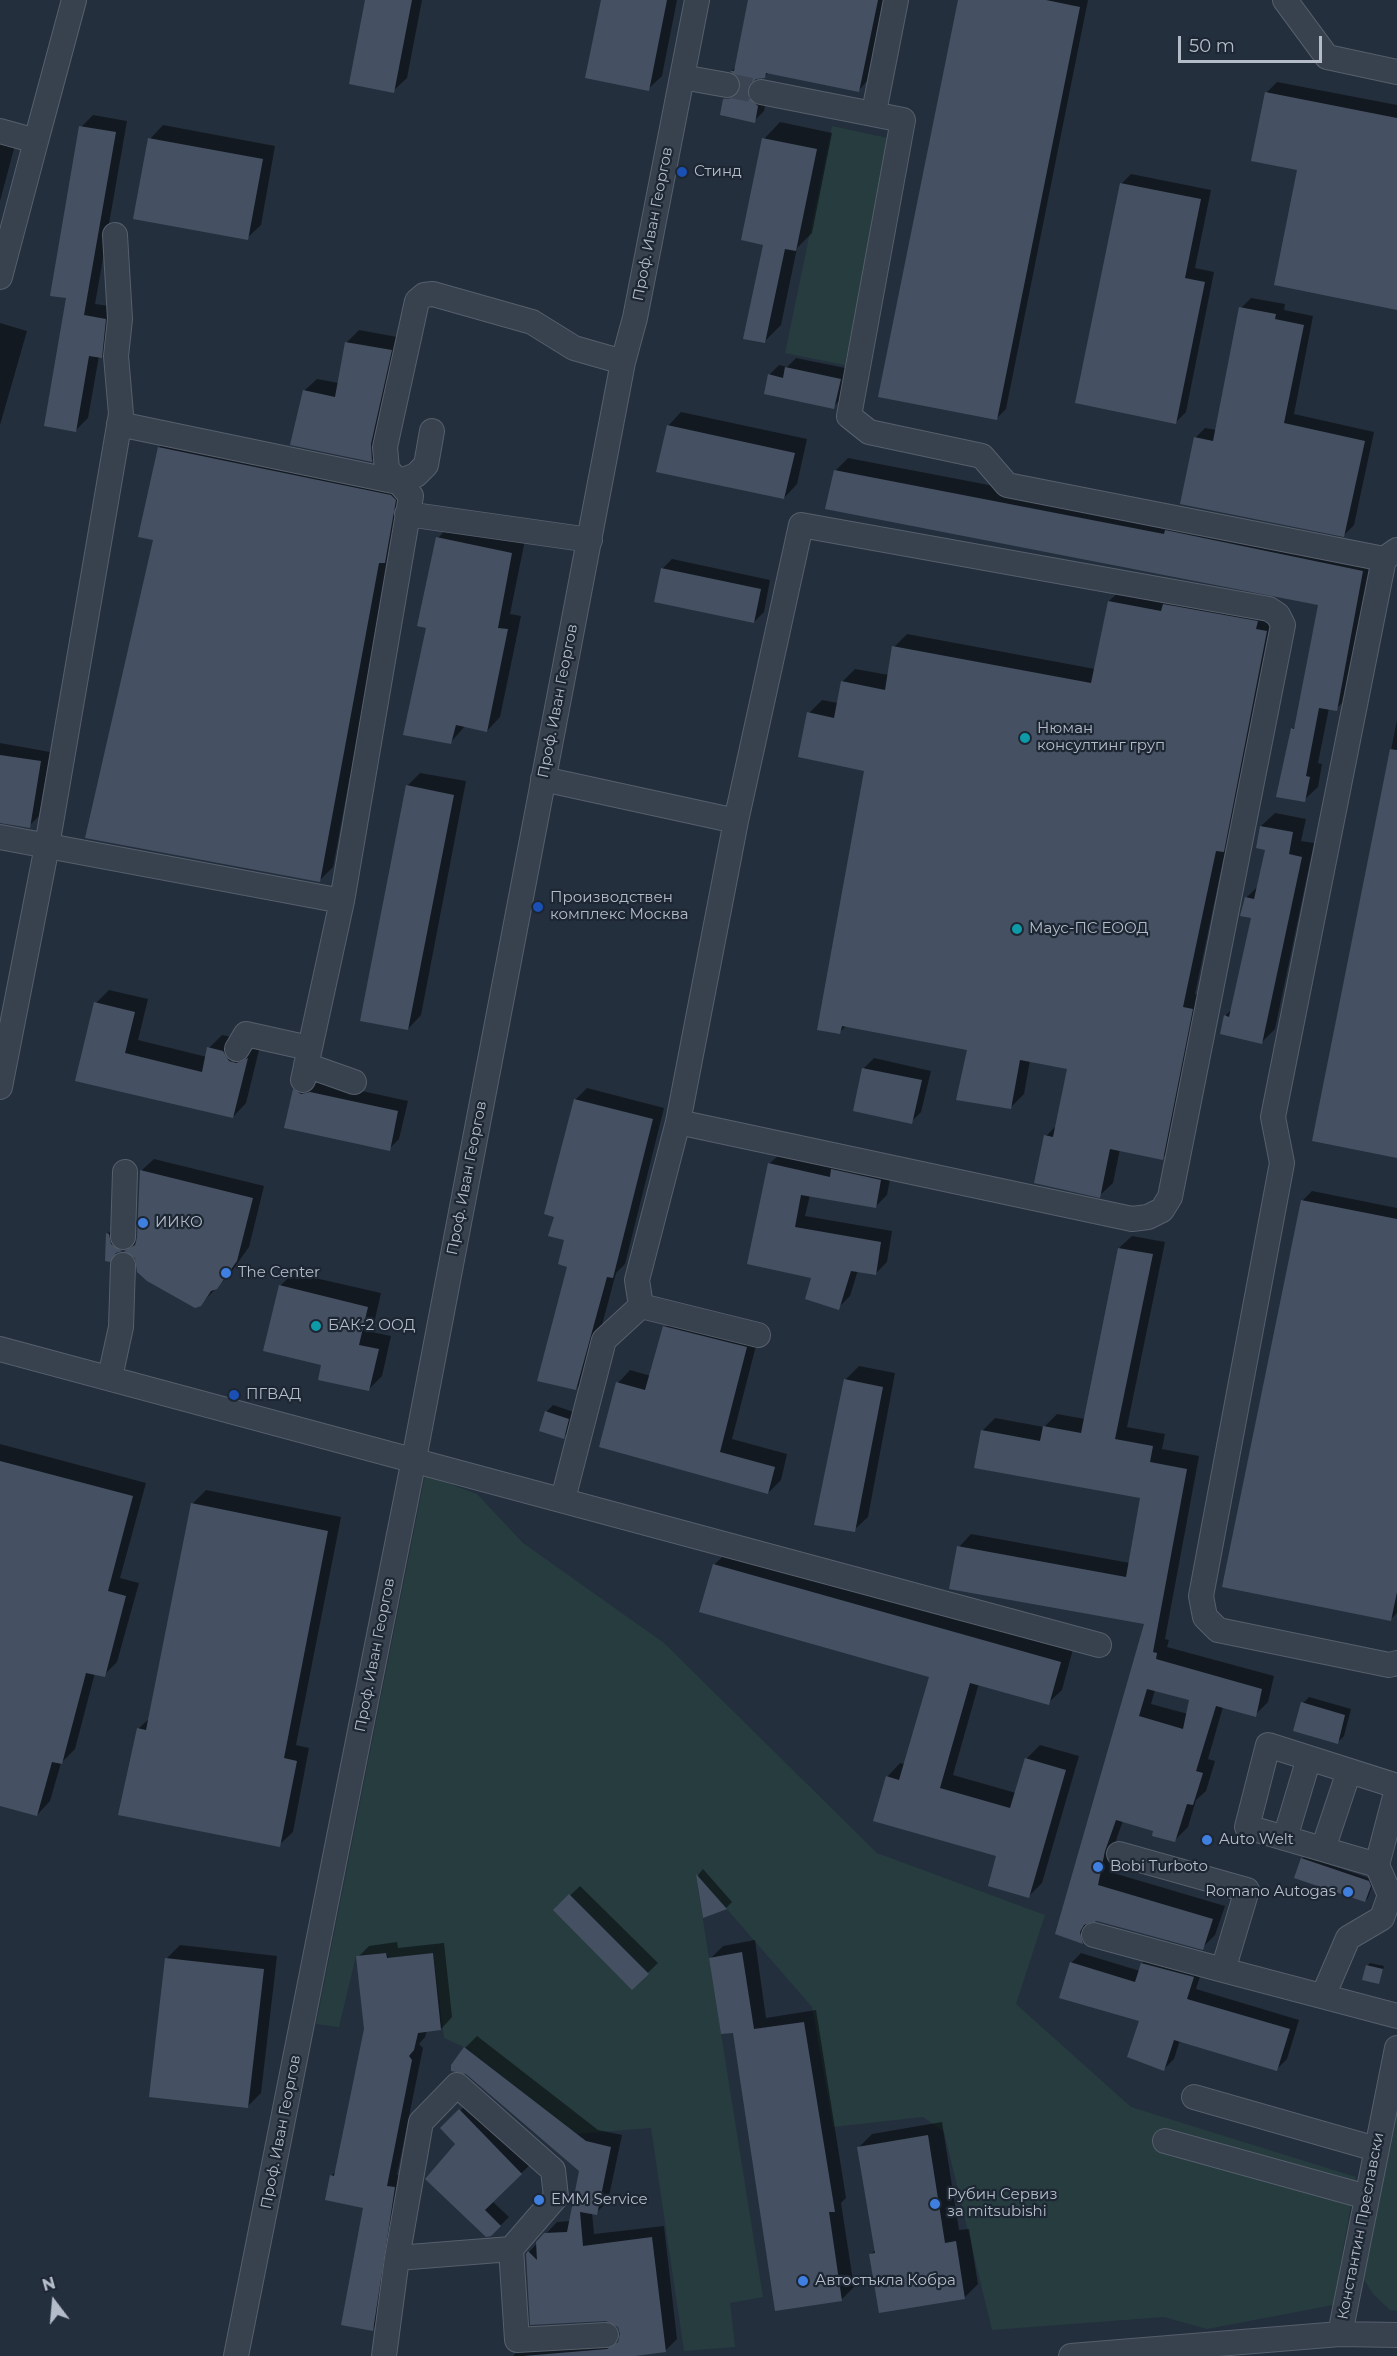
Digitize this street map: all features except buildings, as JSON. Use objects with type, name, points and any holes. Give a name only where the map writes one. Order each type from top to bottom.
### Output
[{"type":"street","points":[[0,277],[74,0]]},
{"type":"street","name":"Проф. Иван Георгов","points":[[241,2350],[591,540],[623,362],[634,318],[697,0]]},
{"type":"street","points":[[868,113],[875,107],[896,0]]},
{"type":"street","points":[[1285,0],[1327,57],[1397,72]]},
{"type":"street","points":[[682,77],[727,85]]},
{"type":"street","points":[[761,92],[903,120],[849,416],[868,432],[982,456],[1007,485],[1391,555],[1273,1117],[1282,1163],[1201,1596],[1205,1617],[1218,1630],[1389,1665],[1397,1663]]},
{"type":"street","points":[[0,131],[36,141]]},
{"type":"street","points":[[0,1086],[47,846],[119,424],[120,393],[116,356],[120,319],[115,235]]},
{"type":"street","points":[[306,1064],[342,901],[411,496],[387,469],[385,447],[417,301],[424,295],[434,294],[532,322],[574,348],[623,362]]},
{"type":"street","points":[[119,424],[398,482],[417,475],[426,465],[432,431]]},
{"type":"street","points":[[407,514],[591,540]]},
{"type":"street","points":[[641,1306],[638,1280],[678,1122],[736,821],[801,525],[1269,609],[1278,615],[1283,625],[1170,1197],[1162,1210],[1148,1217],[1132,1219],[678,1122]]},
{"type":"street","points":[[543,779],[736,821]]},
{"type":"street","points":[[0,837],[342,901]]},
{"type":"street","points":[[237,1049],[246,1034],[306,1064],[354,1082]]},
{"type":"street","points":[[123,1237],[125,1172]]},
{"type":"street","points":[[110,1377],[122,1326],[123,1265]]},
{"type":"street","points":[[563,1500],[604,1340],[641,1306]]},
{"type":"street","points":[[641,1306],[758,1335]]},
{"type":"street","points":[[0,1349],[1100,1644]]},
{"type":"street","points":[[1323,1996],[1348,1938],[1382,1917],[1390,1895],[1377,1865],[1397,1787],[1268,1745],[1247,1827],[1377,1865]]},
{"type":"street","points":[[1285,1838],[1309,1758]]},
{"type":"street","points":[[1323,1849],[1349,1770]]},
{"type":"street","points":[[1119,1854],[1247,1890],[1223,1970]]},
{"type":"street","points":[[1094,1935],[1397,2016]]},
{"type":"street","name":"Константин Преславски","points":[[1340,2334],[1397,2048]]},
{"type":"street","points":[[384,2356],[397,2258],[421,2122],[457,2085],[553,2170],[556,2197],[511,2249],[397,2258]]},
{"type":"street","points":[[1194,2097],[1376,2149]]},
{"type":"street","points":[[1165,2142],[1367,2197]]},
{"type":"street","points":[[511,2249],[518,2340],[606,2335]]},
{"type":"street","points":[[1071,2356],[1278,2348],[1340,2334],[1397,2335]]},
{"type":"green space","points":[[832,126],[892,139],[845,365],[785,353]]},
{"type":"green space","points":[[425,1475],[477,1494],[523,1543],[664,1643],[877,1853],[1045,1915],[1016,2004],[1131,2107],[1356,2177],[1333,2305],[1207,2329],[1164,2317],[992,2330],[944,2132],[923,2117],[833,2127],[812,2007],[705,1884],[698,1889],[763,2297],[730,2303],[735,2347],[684,2351],[651,2128],[576,2134],[464,2047],[444,2038],[433,1953],[389,1958],[386,1953],[356,1956],[339,2027],[316,2024]]},
{"type":"green space","points":[[1397,2105],[1397,2311],[1390,2310],[1373,2294],[1363,2278]]},
{"type":"tunnel","points":[[727,85],[761,92]]},
{"type":"place","name":"Стинд","points":[[682,172]]},
{"type":"place","name":"Нюман консултинг груп","points":[[1025,738]]},
{"type":"place","name":"Производствен комплекс Москва","points":[[538,907]]},
{"type":"place","name":"Маус-ПС ЕООД","points":[[1017,929]]},
{"type":"place","name":"ИИКО","points":[[143,1223]]},
{"type":"place","name":"The Center","points":[[226,1273]]},
{"type":"place","name":"БАК-2 ООД","points":[[316,1326]]},
{"type":"place","name":"ПГВАД","points":[[234,1395]]},
{"type":"place","name":"Auto Welt","points":[[1207,1840]]},
{"type":"place","name":"Bobi Turboto","points":[[1098,1867]]},
{"type":"place","name":"Romano Autogas","points":[[1348,1892]]},
{"type":"place","name":"EMM Service","points":[[539,2200]]},
{"type":"place","name":"Рубин Сервиз за mitsubishi","points":[[935,2204]]},
{"type":"place","name":"Автостъкла Кобра","points":[[803,2281]]}]
